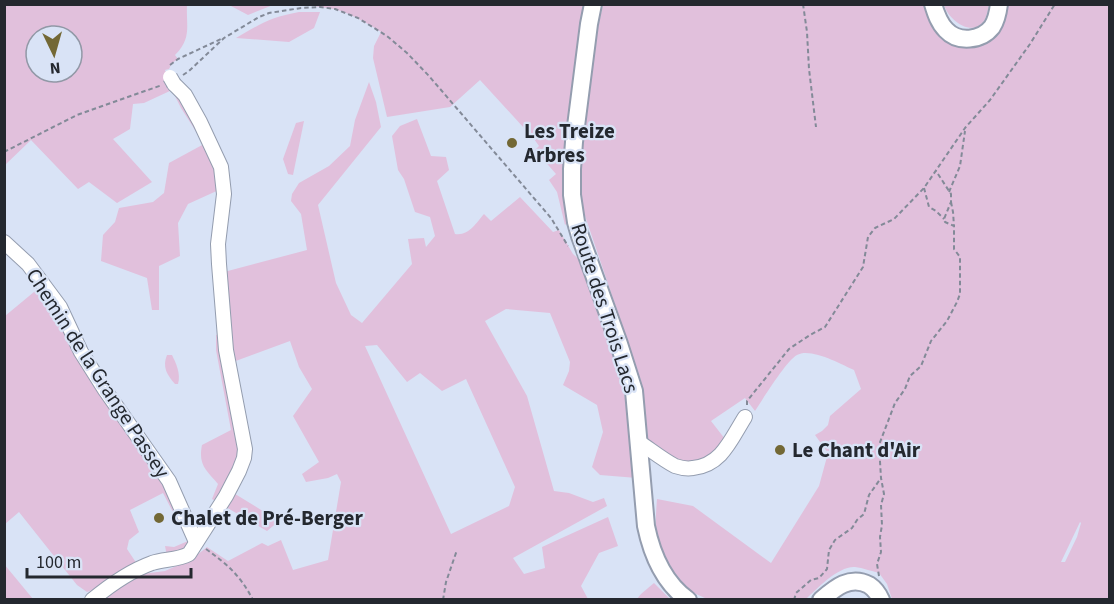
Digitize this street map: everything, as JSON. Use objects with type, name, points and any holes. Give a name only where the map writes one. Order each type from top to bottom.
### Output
[{"type":"street","name":"Route des Trois Lacs","points":[[593,4],[574,142],[572,175],[574,208],[580,236],[629,374],[636,405],[646,526],[650,545],[659,566],[672,585],[688,600]]},
{"type":"street","points":[[933,4],[945,29],[954,37],[970,39],[982,36],[992,27],[999,4]]},
{"type":"street","points":[[92,600],[138,569],[159,561],[184,556],[193,549],[226,496],[244,458],[244,441],[226,350],[219,264],[218,244],[224,194],[221,167],[185,95],[172,80]]},
{"type":"street","name":"Chemin de la Grange Passey","points":[[4,242],[28,264],[60,307],[81,352],[127,423],[169,481],[196,542]]},
{"type":"street","points":[[639,442],[676,466],[700,467],[721,456],[745,417]]},
{"type":"street","points":[[821,600],[837,586],[849,581],[859,581],[876,593]]},
{"type":"path","points":[[335,9],[336,4]]},
{"type":"path","points":[[803,4],[816,127]]},
{"type":"path","points":[[745,417],[747,401],[789,349],[810,334],[825,327],[863,267],[868,237],[875,228],[894,219],[924,188],[965,128],[990,100],[1030,44],[1055,4]]},
{"type":"path","points":[[172,80],[169,68],[175,61],[224,38],[259,17],[269,13],[301,8],[335,9],[372,26],[407,53],[551,218],[568,246]]},
{"type":"path","points":[[4,152],[77,115],[172,80],[189,71],[224,38]]},
{"type":"path","points":[[949,192],[960,166],[965,128]]},
{"type":"path","points":[[876,593],[880,575],[877,564],[881,552],[881,505],[884,494],[879,445],[895,403],[905,389],[910,376],[921,366],[931,341],[946,321],[960,294],[960,257],[954,249],[951,194],[936,171]]},
{"type":"path","points":[[924,188],[929,207],[936,211],[945,222],[954,226]]},
{"type":"path","points":[[944,219],[951,202]]},
{"type":"path","points":[[795,600],[796,593],[811,580],[819,578],[827,569],[829,549],[835,540],[852,528],[864,514],[869,495],[881,477]]},
{"type":"path","points":[[196,542],[228,565],[253,600]]},
{"type":"path","points":[[444,600],[446,582],[457,550]]},
{"type":"shaded area","points":[[944,4],[989,5],[986,17],[980,25],[969,28],[956,22]]},
{"type":"shaded area","points":[[4,5],[187,5],[184,43],[175,55],[178,59],[169,69],[165,70],[182,106],[206,140],[221,189],[188,204],[178,223],[180,256],[159,266],[159,310],[152,310],[147,278],[101,261],[103,235],[115,222],[119,208],[153,202],[164,193],[169,163],[204,144],[172,90],[144,103],[133,104],[130,129],[113,139],[152,182],[117,203],[89,182],[78,189],[31,140],[5,165]]},
{"type":"shaded area","points":[[273,5],[248,15],[231,6]]},
{"type":"shaded area","points":[[311,5],[584,5],[562,193],[567,223],[565,225],[557,192],[549,180],[556,174],[535,150],[539,146],[480,80],[450,107],[387,117],[373,58],[374,46],[381,32],[346,13]]},
{"type":"shaded area","points":[[603,5],[927,5],[935,28],[943,39],[957,45],[973,46],[989,42],[1000,32],[1008,5],[1109,5],[1109,599],[892,599],[887,584],[879,573],[855,567],[835,574],[806,599],[707,599],[694,593],[683,583],[659,544],[656,528],[657,499],[693,506],[771,563],[819,486],[828,453],[815,435],[828,425],[830,416],[861,389],[854,370],[826,357],[803,353],[797,355],[787,365],[755,411],[745,398],[711,421],[725,439],[717,452],[709,458],[695,461],[676,459],[648,439],[641,381],[582,207],[581,153],[594,45]],"holes":[[[1080,522],[1065,562],[1061,562]]]},
{"type":"shaded area","points":[[299,12],[320,12],[314,28],[289,42],[236,38],[266,22]]},
{"type":"shaded area","points":[[369,82],[381,127],[318,205],[336,283],[351,315],[362,323],[412,264],[408,239],[424,238],[426,247],[435,236],[430,217],[415,212],[404,179],[398,170],[392,136],[400,126],[417,119],[431,156],[446,157],[449,170],[437,181],[455,234],[468,231],[484,214],[491,221],[520,197],[553,232],[559,230],[573,254],[582,262],[622,379],[637,478],[600,475],[592,467],[603,432],[597,405],[563,385],[570,362],[550,313],[506,309],[485,321],[527,396],[554,491],[569,493],[593,502],[604,498],[607,506],[513,558],[524,574],[545,568],[542,547],[608,517],[618,546],[599,553],[581,586],[588,599],[101,600],[112,589],[142,574],[165,571],[192,559],[207,547],[228,561],[262,543],[268,546],[281,540],[293,570],[328,560],[341,482],[337,474],[306,482],[302,474],[319,462],[293,416],[312,389],[299,367],[290,341],[233,362],[224,272],[307,250],[301,214],[291,201],[292,194],[299,183],[329,166],[350,146],[355,120]],"holes":[[[377,345],[407,382],[420,373],[442,391],[466,379],[515,487],[509,506],[451,534],[365,346]]]},
{"type":"shaded area","points":[[304,121],[293,175],[288,174],[283,159],[296,123]]},
{"type":"shaded area","points":[[40,287],[163,480],[191,539],[182,552],[167,556],[165,546],[174,547],[188,541],[163,493],[130,510],[139,532],[129,540],[127,549],[137,564],[87,592],[77,585],[19,512],[5,524],[5,316]]},
{"type":"shaded area","points":[[221,334],[241,447],[227,489],[279,521],[267,531],[212,499],[218,484],[207,471],[201,458],[202,445],[231,430],[216,350],[216,335]]},
{"type":"shaded area","points":[[167,355],[172,355],[176,365],[179,376],[178,384],[175,384],[166,371]]},
{"type":"shaded area","points":[[4,564],[33,599],[5,599]]},
{"type":"shaded area","points":[[654,583],[670,599],[637,599],[641,594]]},
{"type":"place","name":"Les Treize Arbres","points":[[512,143]]},
{"type":"place","name":"Le Chant d'Air","points":[[780,450]]},
{"type":"place","name":"Chalet de Pré-Berger","points":[[159,518]]}]
